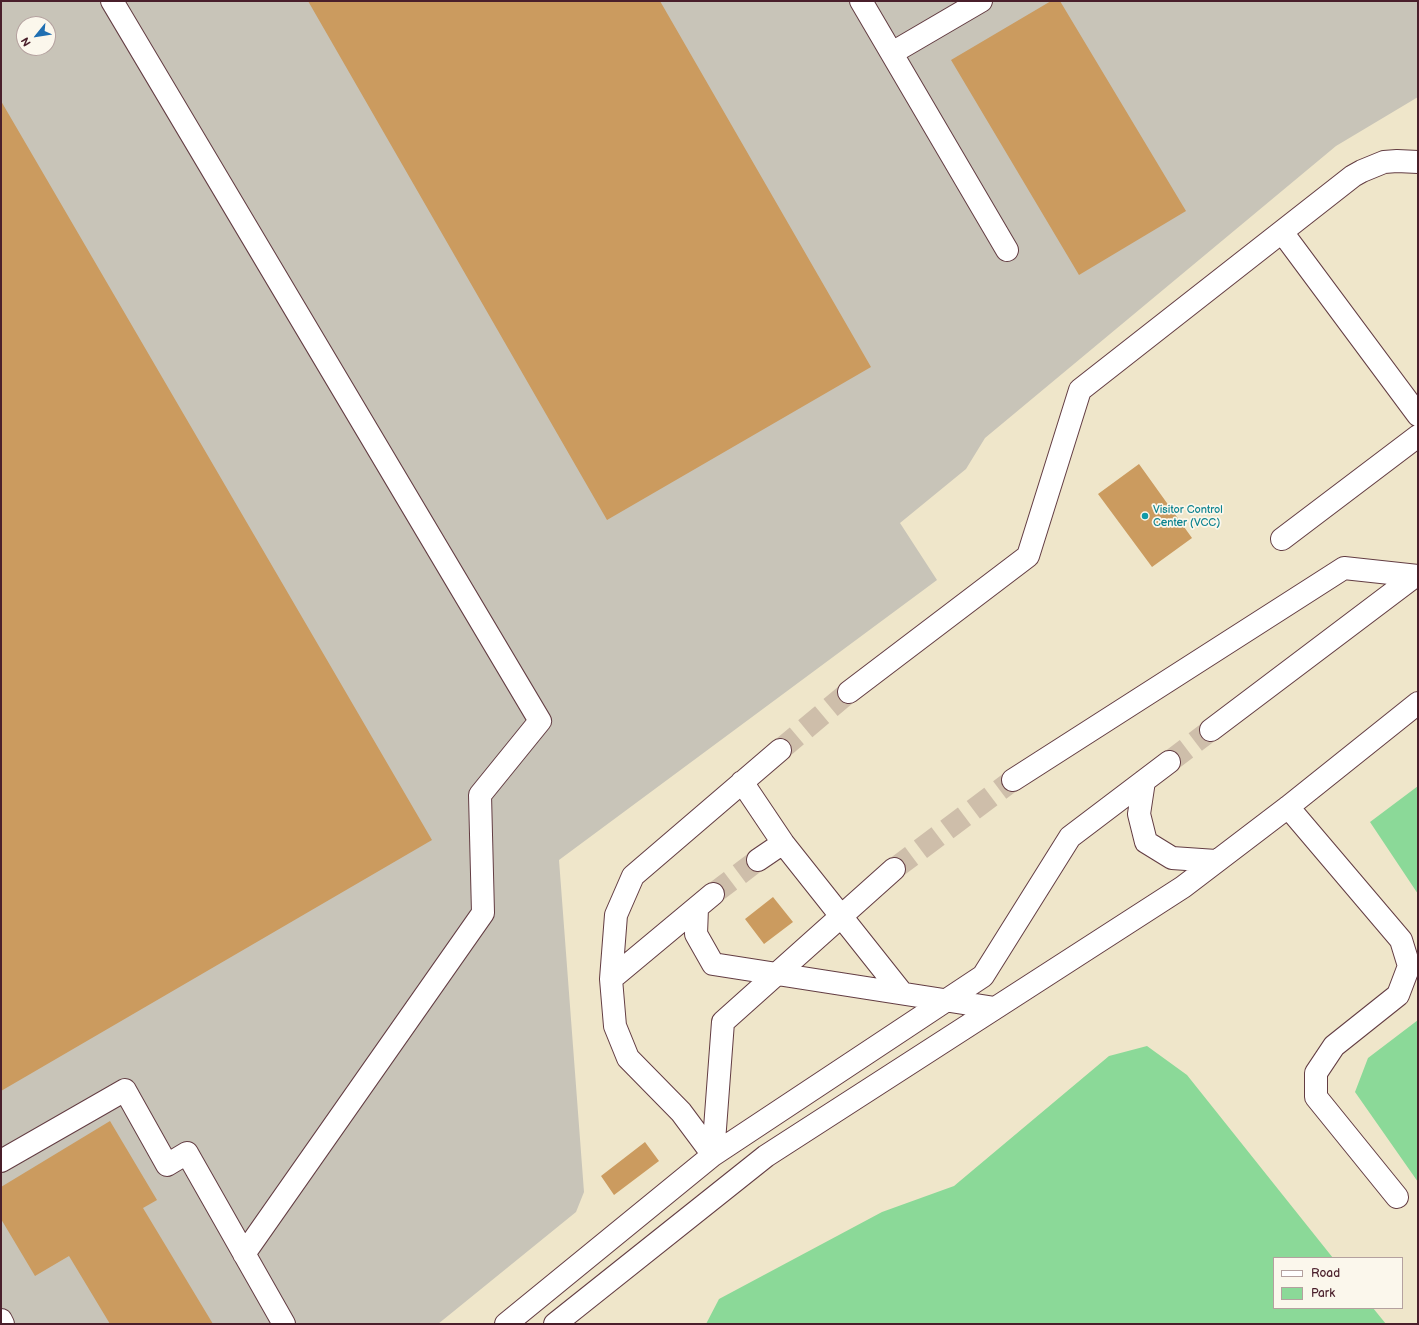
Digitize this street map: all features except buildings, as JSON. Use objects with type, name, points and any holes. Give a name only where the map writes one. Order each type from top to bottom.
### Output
[{"type":"street","points":[[112,1],[540,721],[480,795],[483,913],[244,1254]]},
{"type":"street","points":[[861,1],[1007,250]]},
{"type":"street","points":[[892,54],[981,1]]},
{"type":"street","points":[[849,692],[1028,556],[1080,390],[1353,176],[1384,162],[1418,162]]},
{"type":"street","points":[[1282,232],[1418,415]]},
{"type":"street","points":[[1282,539],[1418,436]]},
{"type":"street","points":[[1013,780],[1344,568],[1416,576]]},
{"type":"street","points":[[1211,730],[1416,576]]},
{"type":"street","points":[[555,1324],[766,1156],[1183,887],[1288,807],[1418,703]]},
{"type":"street","points":[[712,1155],[681,1112],[628,1058],[614,1026],[611,979],[616,915],[632,876],[780,750]]},
{"type":"street","points":[[506,1324],[712,1155],[982,976],[1070,837],[1169,762]]},
{"type":"street","points":[[1144,781],[1139,814],[1146,842],[1172,858],[1216,861]]},
{"type":"street","points":[[742,782],[783,843],[902,993]]},
{"type":"street","points":[[1288,807],[1401,940],[1409,966],[1398,995],[1334,1046],[1316,1073],[1316,1097],[1397,1197]]},
{"type":"street","points":[[758,860],[783,843]]},
{"type":"street","points":[[712,1155],[723,1022],[894,869]]},
{"type":"street","points":[[611,979],[713,894]]},
{"type":"street","points":[[697,908],[696,934],[713,964],[995,1008]]},
{"type":"street","points":[[1,1161],[125,1090],[167,1165],[187,1153],[284,1324]]},
{"type":"street","points":[[1,1320],[3,1324]]},
{"type":"shaded area","points":[[1,1],[1418,1],[1418,97],[1336,146],[985,438],[966,469],[900,523],[937,580],[559,860],[584,1192],[576,1212],[438,1324],[1,1324]]},
{"type":"green space","points":[[1418,786],[1418,894],[1370,822]]},
{"type":"green space","points":[[1418,1020],[1418,1182],[1355,1092],[1368,1058]]},
{"type":"green space","points":[[1147,1046],[1187,1075],[1332,1257],[1273,1257],[1273,1309],[1374,1309],[1386,1324],[706,1324],[719,1299],[882,1212],[954,1186],[1109,1056]]},
{"type":"tunnel","points":[[780,750],[849,692]]},
{"type":"tunnel","points":[[1169,762],[1211,730]]},
{"type":"tunnel","points":[[894,869],[1013,780]]},
{"type":"tunnel","points":[[713,894],[758,860]]},
{"type":"place","name":"Visitor Control Center (VCC)","points":[[1145,516]]}]
